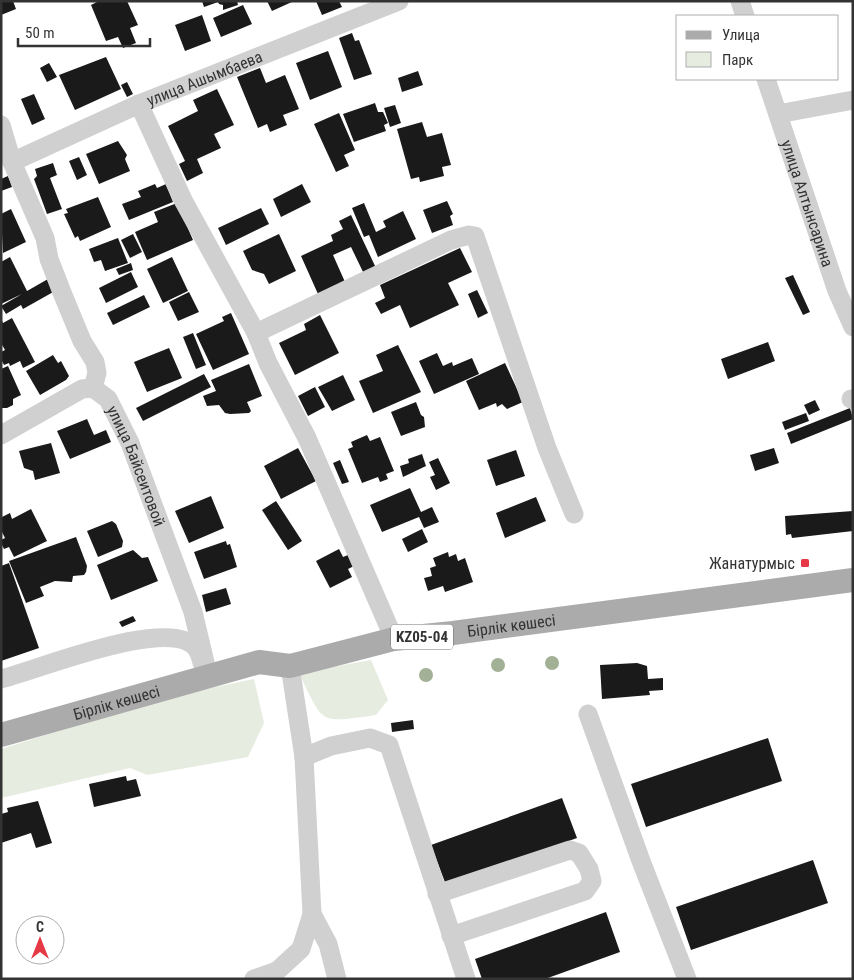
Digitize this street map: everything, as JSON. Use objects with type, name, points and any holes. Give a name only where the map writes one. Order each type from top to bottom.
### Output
[{"type":"main road","name":"Бірлік көшесі","points":[[1,735],[259,662],[290,666],[394,639],[453,634],[853,580]]},
{"type":"street","name":"улица Ашымбаева","points":[[12,162],[139,104],[399,1]]},
{"type":"street","points":[[740,1],[745,15]]},
{"type":"street","name":"улица Алтынсарина","points":[[766,80],[837,291],[853,327]]},
{"type":"street","points":[[778,114],[853,100]]},
{"type":"street","points":[[139,104],[184,200],[256,333],[268,363],[308,438],[394,639]]},
{"type":"street","name":"улица Байсеитовой","points":[[1,126],[12,162],[45,238],[49,259],[75,326],[95,362],[97,373],[94,388],[108,399],[130,443],[193,612],[208,675]]},
{"type":"street","points":[[256,333],[451,240],[470,235],[475,236],[544,439],[574,514]]},
{"type":"street","points":[[1,435],[82,389],[94,388]]},
{"type":"street","points":[[1,678],[112,646],[144,638],[166,636],[181,639],[196,648],[208,675]]},
{"type":"street","points":[[254,979],[277,971],[301,948],[312,914],[304,757],[290,666]]},
{"type":"street","points":[[588,714],[640,861],[687,979]]},
{"type":"street","points":[[304,757],[331,746],[370,738],[389,746],[466,979]]},
{"type":"street","points":[[437,894],[570,850],[579,853],[589,869],[592,881],[585,891],[451,936]]},
{"type":"street","points":[[312,914],[328,944],[337,979]]},
{"type":"green space","points":[[371,660],[388,700],[376,715],[343,719],[333,719],[325,716],[313,703],[299,673]]},
{"type":"green space","points":[[254,679],[264,723],[248,757],[147,775],[130,768],[1,798],[1,749],[163,698]]},
{"type":"building","points":[[1,1],[13,1],[16,9],[1,15]]},
{"type":"building","points":[[99,1],[127,1],[138,25],[130,28],[136,43],[123,48],[118,37],[106,41],[91,5]]},
{"type":"building","points":[[202,1],[237,1],[238,5],[223,10],[223,5],[218,2],[204,7]]},
{"type":"building","points":[[267,1],[294,1],[272,11]]},
{"type":"building","points":[[316,1],[339,1],[342,7],[322,15]]},
{"type":"building","points":[[243,5],[252,24],[221,37],[213,18]]},
{"type":"building","points":[[202,15],[211,41],[185,51],[175,25]]},
{"type":"building","points":[[352,33],[355,41],[359,40],[372,74],[354,80],[339,38]]},
{"type":"building","points":[[328,51],[342,87],[310,100],[296,63]]},
{"type":"building","points":[[106,57],[121,89],[75,110],[59,75]]},
{"type":"building","points":[[49,63],[57,77],[47,82],[40,68]]},
{"type":"building","points":[[260,68],[266,83],[285,75],[299,109],[283,115],[287,125],[270,132],[267,124],[258,128],[237,77]]},
{"type":"building","points":[[418,71],[423,85],[402,92],[398,78]]},
{"type":"building","points":[[127,82],[133,94],[127,97],[121,85]]},
{"type":"building","points":[[217,89],[234,125],[214,134],[221,148],[197,159],[203,173],[187,181],[179,164],[185,161],[168,126],[198,111],[193,100]]},
{"type":"building","points":[[34,94],[45,119],[32,125],[21,99]]},
{"type":"building","points":[[375,103],[378,112],[383,112],[388,123],[384,125],[386,131],[354,142],[343,114]]},
{"type":"building","points":[[395,105],[401,123],[390,127],[384,108]]},
{"type":"building","points":[[339,113],[355,150],[344,155],[349,166],[336,172],[314,124]]},
{"type":"building","points":[[422,122],[427,137],[442,133],[451,165],[442,167],[444,176],[420,182],[419,177],[411,179],[397,129]]},
{"type":"building","points":[[118,141],[127,155],[125,159],[130,171],[99,184],[86,154]]},
{"type":"building","points":[[79,157],[87,175],[77,180],[69,161]]},
{"type":"building","points":[[53,163],[57,175],[50,178],[62,209],[47,214],[34,179],[37,176],[35,169]]},
{"type":"building","points":[[8,176],[12,187],[1,191],[1,179]]},
{"type":"building","points":[[155,184],[157,188],[166,184],[173,202],[129,220],[122,204],[141,197],[138,191]]},
{"type":"building","points":[[302,184],[311,202],[281,217],[273,199]]},
{"type":"building","points":[[98,197],[111,227],[80,241],[78,236],[75,238],[64,214],[68,213],[66,209]]},
{"type":"building","points":[[447,201],[453,214],[450,216],[453,225],[432,233],[423,210]]},
{"type":"building","points":[[177,203],[193,240],[147,260],[135,232],[158,222],[154,212]]},
{"type":"building","points":[[364,203],[376,232],[386,227],[383,221],[403,211],[416,239],[378,257],[369,235],[364,237],[352,208]]},
{"type":"building","points":[[261,208],[269,224],[226,245],[218,228]]},
{"type":"building","points":[[11,209],[26,242],[3,253],[1,214]]},
{"type":"building","points":[[351,215],[376,268],[364,274],[351,247],[333,255],[345,282],[318,294],[301,256],[333,241],[331,235],[343,229],[339,221]]},
{"type":"building","points":[[133,234],[142,252],[130,258],[121,240]]},
{"type":"building","points":[[279,234],[296,271],[269,284],[264,274],[252,270],[243,251]]},
{"type":"building","points":[[118,238],[128,263],[105,271],[101,260],[94,262],[89,249]]},
{"type":"building","points":[[460,248],[472,272],[448,283],[459,305],[410,328],[400,305],[381,314],[375,303],[385,298],[380,285]]},
{"type":"building","points":[[10,257],[27,291],[48,279],[55,291],[23,309],[21,305],[6,314],[1,306],[22,294],[1,304],[1,262]]},
{"type":"building","points":[[172,257],[188,291],[163,303],[147,269]]},
{"type":"building","points":[[131,263],[133,270],[119,275],[116,269]]},
{"type":"building","points":[[131,272],[138,287],[106,303],[99,288]]},
{"type":"building","points":[[793,275],[810,312],[803,315],[785,278]]},
{"type":"building","points":[[477,290],[488,313],[478,318],[468,294]]},
{"type":"building","points":[[189,292],[199,312],[178,321],[169,302]]},
{"type":"building","points":[[144,295],[150,307],[113,325],[107,313]]},
{"type":"building","points":[[231,313],[249,354],[213,370],[196,334],[224,321],[222,317]]},
{"type":"building","points":[[320,315],[339,353],[295,375],[279,343],[306,330],[304,324]]},
{"type":"building","points":[[12,318],[35,362],[23,368],[20,361],[10,366],[9,363],[4,365],[1,359],[1,352],[5,350],[1,343],[1,319],[3,323]]},
{"type":"building","points":[[193,333],[206,365],[196,369],[183,337]]},
{"type":"building","points":[[768,342],[775,361],[728,379],[721,359]]},
{"type":"building","points":[[398,345],[421,392],[373,413],[359,381],[383,371],[376,355]]},
{"type":"building","points":[[169,348],[182,378],[147,392],[134,362]]},
{"type":"building","points":[[437,353],[443,366],[452,362],[453,366],[472,358],[479,374],[434,394],[419,361]]},
{"type":"building","points":[[53,355],[58,363],[61,361],[69,376],[66,380],[40,395],[26,371]]},
{"type":"building","points":[[505,363],[523,402],[507,409],[502,404],[497,407],[496,403],[479,410],[466,381]]},
{"type":"building","points":[[249,364],[262,396],[247,402],[251,411],[249,413],[230,414],[225,413],[219,405],[207,406],[203,396],[216,391],[211,380]]},
{"type":"building","points":[[8,366],[21,395],[13,399],[13,405],[1,408],[1,369]]},
{"type":"building","points":[[204,374],[211,387],[143,421],[136,408]]},
{"type":"building","points":[[343,375],[355,400],[332,411],[318,387]]},
{"type":"building","points":[[315,387],[325,407],[308,416],[298,396]]},
{"type":"building","points":[[815,400],[820,410],[809,415],[804,405]]},
{"type":"building","points":[[416,402],[421,415],[424,417],[425,427],[401,436],[391,412]]},
{"type":"building","points":[[850,408],[853,419],[791,444],[787,433]]},
{"type":"building","points":[[806,413],[809,421],[785,430],[782,422]]},
{"type":"building","points":[[87,419],[94,435],[106,430],[111,442],[70,459],[57,431]]},
{"type":"building","points":[[367,435],[370,441],[380,437],[394,471],[386,474],[388,479],[380,482],[378,477],[362,483],[348,449],[353,447],[351,442]]},
{"type":"building","points":[[51,443],[60,473],[35,480],[33,471],[24,468],[19,451]]},
{"type":"building","points":[[298,448],[316,481],[281,499],[264,466]]},
{"type":"building","points":[[774,448],[779,463],[755,471],[750,455]]},
{"type":"building","points":[[516,450],[525,476],[496,486],[487,460]]},
{"type":"building","points":[[422,454],[426,466],[403,477],[400,466],[409,463],[408,459]]},
{"type":"building","points":[[438,458],[450,483],[436,490],[430,477],[435,475],[429,462]]},
{"type":"building","points":[[340,460],[349,482],[342,484],[333,463]]},
{"type":"building","points":[[410,488],[421,512],[432,507],[439,522],[424,528],[419,517],[382,532],[370,505]]},
{"type":"building","points":[[211,496],[224,528],[189,543],[175,511]]},
{"type":"building","points":[[536,497],[546,521],[505,538],[496,513]]},
{"type":"building","points":[[276,501],[302,541],[288,550],[262,510]]},
{"type":"building","points":[[31,509],[47,541],[14,557],[9,547],[4,549],[1,543],[1,540],[5,538],[1,530],[2,517],[10,513],[12,519]]},
{"type":"building","points":[[853,511],[853,531],[792,538],[791,534],[786,535],[785,516]]},
{"type":"building","points":[[112,521],[116,524],[123,541],[122,547],[98,557],[87,531]]},
{"type":"building","points":[[422,529],[428,542],[408,552],[402,539]]},
{"type":"building","points":[[76,537],[87,566],[84,575],[73,576],[72,582],[55,581],[40,587],[44,596],[26,603],[9,561]]},
{"type":"building","points":[[226,541],[227,545],[230,544],[237,567],[204,579],[194,552]]},
{"type":"building","points":[[339,549],[343,557],[348,555],[354,566],[348,569],[352,577],[330,588],[316,561]]},
{"type":"building","points":[[133,550],[142,558],[148,557],[158,581],[111,600],[97,565]]},
{"type":"building","points":[[448,552],[449,557],[456,554],[458,561],[465,558],[473,582],[445,592],[443,586],[428,591],[424,578],[432,576],[430,568],[436,566],[433,558]]},
{"type":"building","points":[[9,563],[39,648],[1,661],[1,566]]},
{"type":"building","points":[[226,588],[231,604],[206,612],[202,595]]},
{"type":"building","points":[[133,616],[136,621],[122,627],[119,622]]},
{"type":"building","points":[[637,663],[647,666],[648,679],[663,678],[663,690],[649,691],[650,695],[602,699],[600,665]]},
{"type":"building","points":[[413,720],[414,729],[392,732],[391,723]]},
{"type":"building","points":[[768,738],[782,781],[646,827],[631,784]]},
{"type":"building","points":[[126,776],[127,781],[136,779],[141,796],[94,807],[89,784]]},
{"type":"building","points":[[562,798],[577,838],[446,885],[431,845]]},
{"type":"building","points":[[38,801],[52,843],[36,848],[31,833],[1,843],[1,814],[8,812],[7,808]]},
{"type":"building","points":[[813,860],[828,903],[691,950],[676,907]]},
{"type":"building","points":[[606,912],[620,952],[545,979],[482,979],[475,959]]},
{"type":"place","name":"Жанатурмыс","points":[[805,563]]}]
